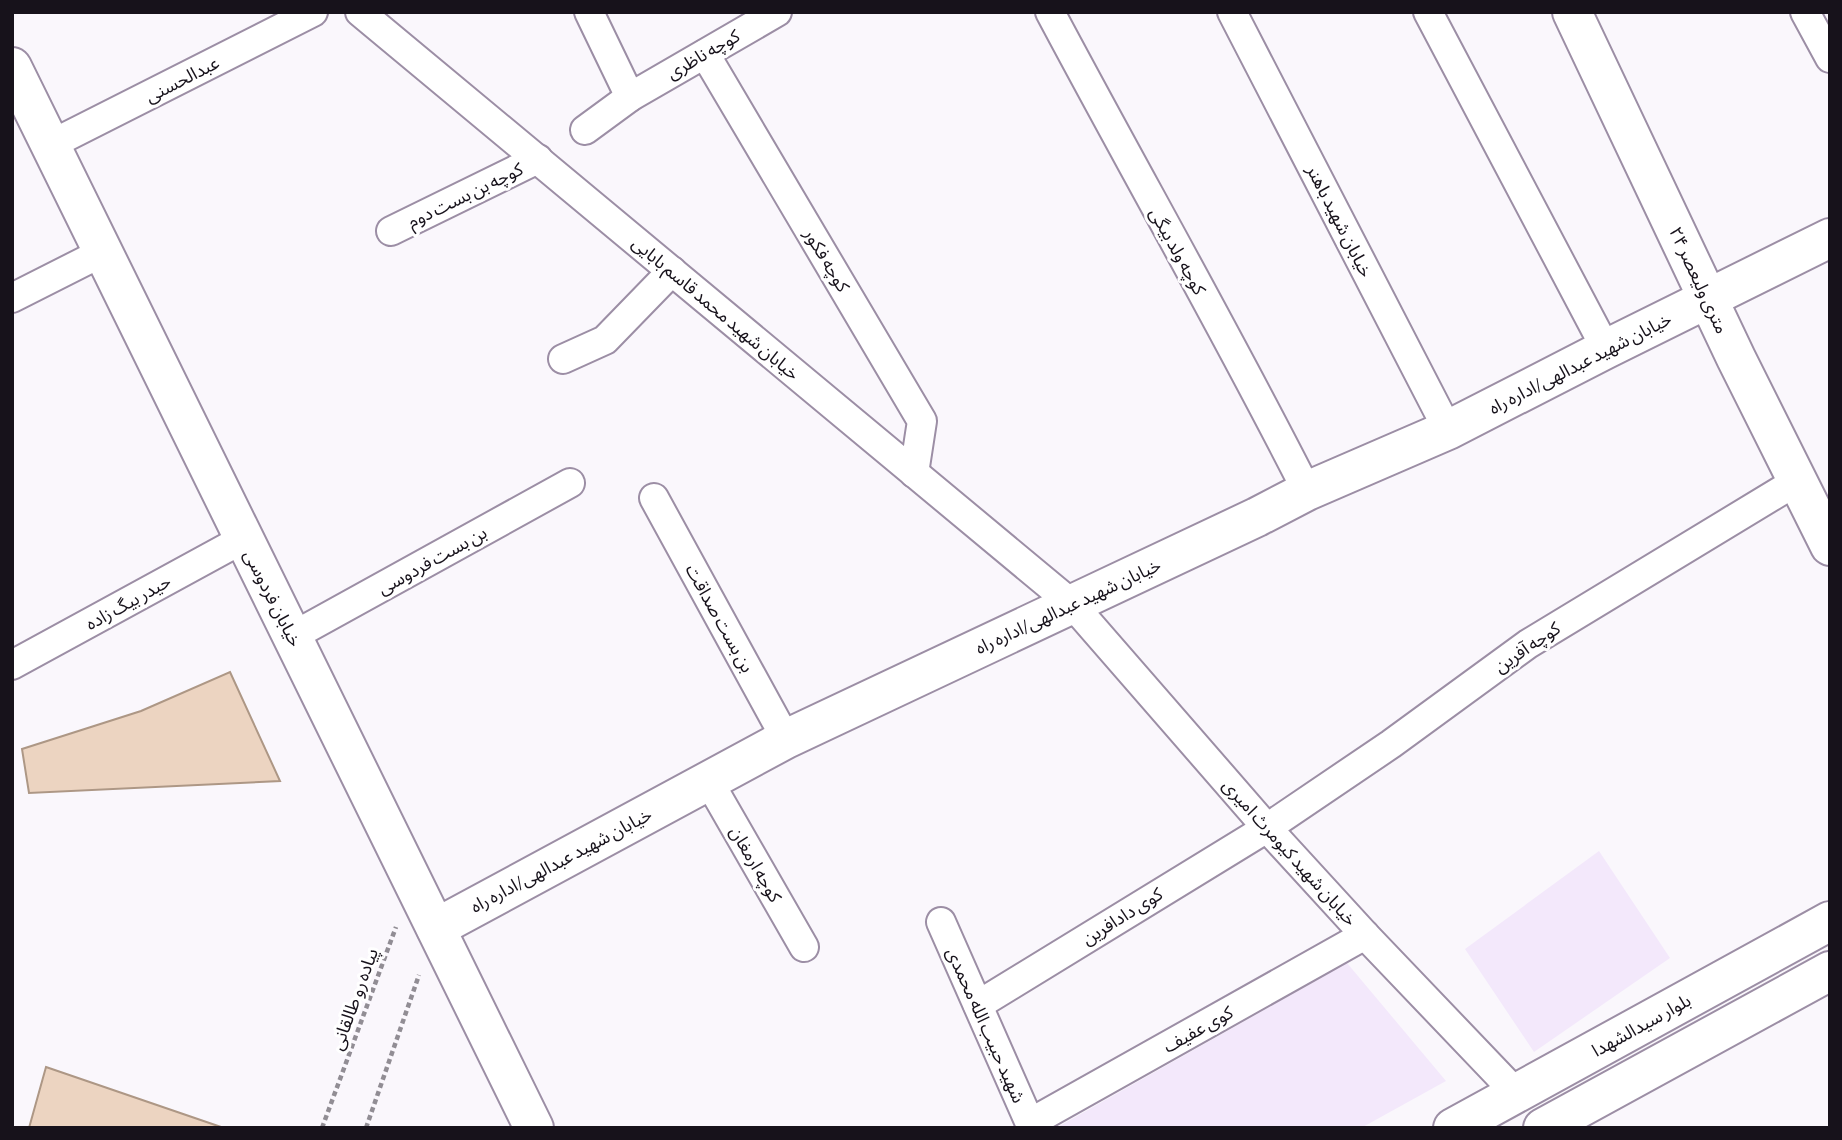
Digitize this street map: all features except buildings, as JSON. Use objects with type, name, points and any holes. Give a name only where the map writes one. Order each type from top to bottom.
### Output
[{"type":"street","name":"عبدالحسنی","points":[[50,145],[313,12]]},
{"type":"street","name":"خیابان شهید محمد قاسم بابایی","points":[[360,12],[1072,604]]},
{"type":"street","points":[[589,12],[630,97]]},
{"type":"street","name":"کوچه ناظری","points":[[585,130],[630,97],[777,12]]},
{"type":"street","name":"کوچه ولد بیگی","points":[[1050,12],[1307,491]]},
{"type":"street","name":"خیابان شهید باهنر","points":[[1232,12],[1448,430]]},
{"type":"street","points":[[1428,12],[1606,349]]},
{"type":"street","name":"۲۴ متری ولیعصر","points":[[1572,12],[1708,299],[1830,546]]},
{"type":"street","points":[[1805,12],[1830,58]]},
{"type":"street","name":"کوچه فکور","points":[[705,54],[922,421],[914,473]]},
{"type":"street","name":"خیابان فردوسی","points":[[12,67],[534,1128]]},
{"type":"street","name":"کوچه بن بست دوم","points":[[391,232],[538,159]]},
{"type":"street","name":"خیابان شهید عبدالهی/اداره راه","points":[[436,928],[786,739],[1307,491],[1448,430],[1830,238]]},
{"type":"street","points":[[12,298],[103,252]]},
{"type":"street","points":[[563,359],[605,340],[672,271]]},
{"type":"street","name":"کوچه آفرین","points":[[1267,828],[1391,744],[1539,638],[1797,481]]},
{"type":"street","name":"بن بست فردوسی","points":[[293,636],[570,483]]},
{"type":"street","name":"بن بست صداقت","points":[[654,498],[786,739]]},
{"type":"street","name":"حیدر بیگ زاده","points":[[12,664],[243,539]]},
{"type":"street","name":"خیابان شهید کیومرث امیری","points":[[1072,604],[1267,828],[1516,1093]]},
{"type":"street","name":"کوچه ارمغان","points":[[708,780],[804,947]]},
{"type":"street","name":"کوی دادافرین","points":[[978,1005],[1267,828]]},
{"type":"street","name":"بلوار سیدالشهدا","points":[[1452,1128],[1830,921]]},
{"type":"street","name":"شهید حبیب‌ الله محمدی","points":[[941,922],[1031,1126]]},
{"type":"street","name":"کوی عفیف","points":[[1031,1126],[1365,935]]},
{"type":"street","points":[[1543,1128],[1830,971]]},
{"type":"path","name":"پیاده رو طالقانی","points":[[322,1128],[413,880]]},
{"type":"path","points":[[366,1128],[436,928]]},
{"type":"shaded area","points":[[1599,851],[1670,958],[1534,1052],[1465,949]]},
{"type":"shaded area","points":[[1347,963],[1446,1081],[1361,1128],[1056,1128]]}]
